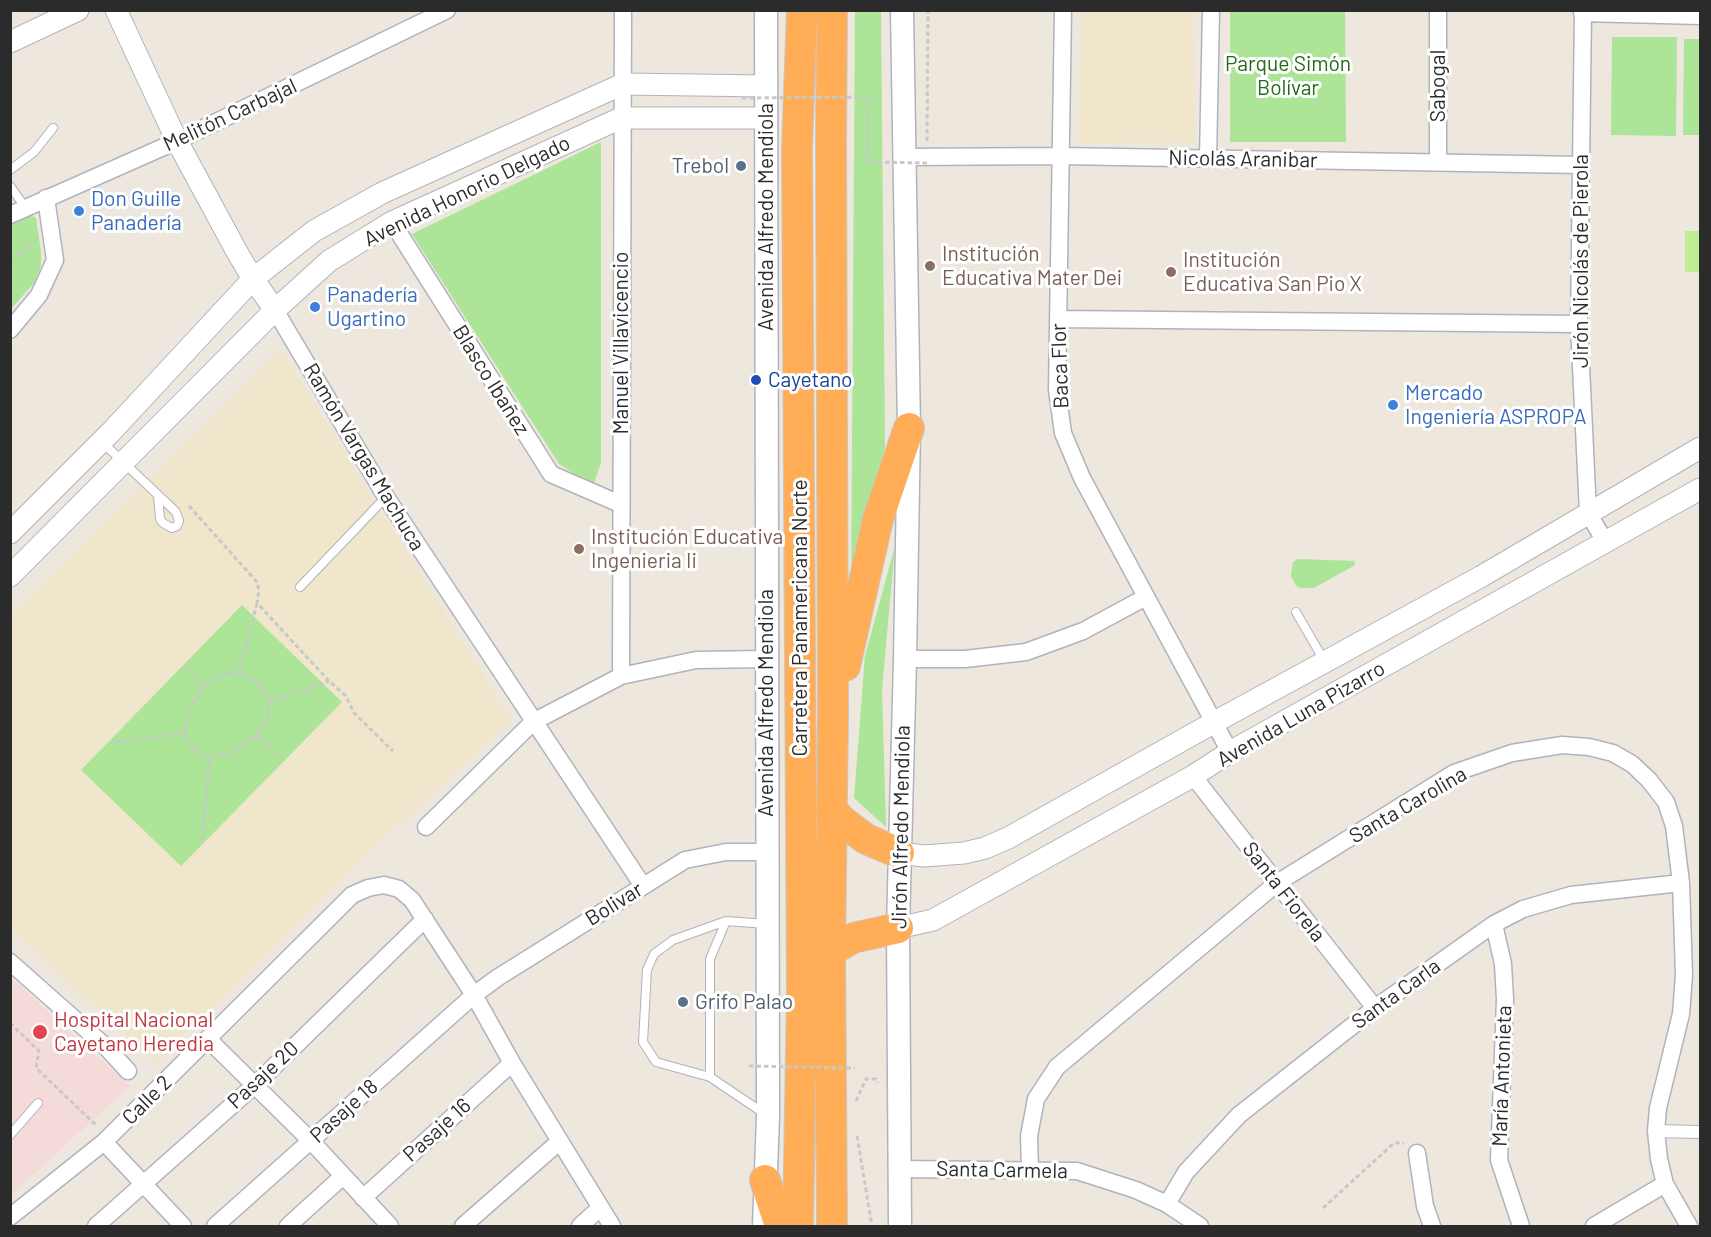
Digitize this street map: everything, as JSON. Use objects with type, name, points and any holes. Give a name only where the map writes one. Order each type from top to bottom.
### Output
[{"type":"highway","name":"Carretera Panamericana Norte","points":[[798,1227],[802,990],[797,149],[802,10]]},
{"type":"highway","name":"Carretera Panamericana Norte","points":[[832,10],[833,716],[830,951],[834,1221]]},
{"type":"highway","points":[[833,716],[878,519],[909,428]]},
{"type":"highway","points":[[831,809],[842,821],[866,839],[899,853]]},
{"type":"highway","points":[[830,951],[853,939],[898,928]]},
{"type":"highway","points":[[765,1180],[780,1227]]},
{"type":"main road","name":"Avenida Alfredo Mendiola","points":[[765,1180],[768,1116],[766,10]]},
{"type":"main road","points":[[903,10],[909,428]]},
{"type":"main road","name":"Jirón Alfredo Mendiola","points":[[900,1227],[898,928],[909,428]]},
{"type":"main road","points":[[764,1227],[765,1180]]},
{"type":"street","points":[[10,42],[78,10]]},
{"type":"street","name":"Ramón Vargas Machuca","points":[[116,10],[177,141],[253,279],[275,310],[386,497],[643,886]]},
{"type":"street","name":"Melitón Carbajal","points":[[18,211],[177,141],[447,10]]},
{"type":"street","name":"Manuel Villavicencio","points":[[621,676],[623,10]]},
{"type":"street","name":"Baca Flor","points":[[1063,10],[1057,390],[1063,433],[1082,478],[1230,752]]},
{"type":"street","points":[[1208,158],[1210,10]]},
{"type":"street","name":"Sabogal","points":[[1438,10],[1438,161]]},
{"type":"street","points":[[1582,12],[1701,16]]},
{"type":"street","name":"Jirón Nicolás de Pierola","points":[[1582,12],[1579,324],[1588,513],[1606,543]]},
{"type":"street","name":"Avenida Honorio Delgado","points":[[10,534],[253,279],[314,231],[382,193],[622,84],[766,86]]},
{"type":"street","name":"Avenida Honorio Delgado","points":[[10,576],[275,310],[328,261],[392,222],[621,118],[766,118]]},
{"type":"street","name":"Nicolás Aranibar","points":[[905,157],[1061,156],[1581,165]]},
{"type":"street","points":[[10,330],[39,295],[55,260],[46,198]]},
{"type":"street","name":"Blasco Ibañez","points":[[392,222],[551,474],[621,504]]},
{"type":"street","points":[[1058,319],[1579,324]]},
{"type":"street","name":"Avenida Luna Pizarro","points":[[899,853],[933,855],[964,853],[985,848],[1008,838],[1482,576],[1701,448]]},
{"type":"street","name":"Avenida Luna Pizarro","points":[[898,928],[933,921],[1701,489]]},
{"type":"street","points":[[905,659],[965,659],[1026,652],[1083,631],[1146,597]]},
{"type":"street","points":[[426,827],[533,722],[621,676],[696,660],[766,659]]},
{"type":"street","name":"Santa Carolina","points":[[1030,1170],[1029,1136],[1036,1099],[1058,1067],[1277,883],[1454,773],[1512,753],[1562,745],[1589,747],[1613,753],[1632,764],[1649,780],[1666,802],[1674,826],[1681,883],[1684,975],[1681,1014],[1658,1108],[1656,1131],[1665,1184],[1689,1227]]},
{"type":"street","name":"Santa Fiorela","points":[[1193,776],[1375,1008]]},
{"type":"street","name":"Bolivar","points":[[474,994],[685,860],[726,852],[767,852]]},
{"type":"street","name":"Santa Carla","points":[[1167,1204],[1186,1172],[1239,1114],[1375,1008],[1494,924],[1523,909],[1571,895],[1681,883]]},
{"type":"street","name":"Calle 2","points":[[10,1217],[107,1140],[352,895],[368,888],[384,885],[399,889],[412,900],[425,919]]},
{"type":"street","points":[[425,919],[474,994],[512,1063],[612,1227]]},
{"type":"street","name":"Pasaje 20","points":[[96,1227],[256,1084],[425,919]]},
{"type":"street","name":"María Antonieta","points":[[1494,924],[1503,964],[1505,999],[1499,1160],[1521,1227]]},
{"type":"street","points":[[10,962],[106,1047],[128,1071]]},
{"type":"street","name":"Pasaje 18","points":[[214,1227],[474,994]]},
{"type":"street","points":[[208,1039],[256,1084],[390,1227]]},
{"type":"street","name":"Pasaje 16","points":[[363,1198],[512,1063]]},
{"type":"street","points":[[1656,1131],[1701,1132]]},
{"type":"street","points":[[107,1140],[143,1184],[183,1227]]},
{"type":"street","points":[[463,1227],[560,1141]]},
{"type":"street","points":[[1417,1153],[1425,1206],[1432,1227]]},
{"type":"street","name":"Santa Carmela","points":[[900,1169],[1077,1171],[1136,1190],[1167,1204],[1200,1227]]},
{"type":"street","points":[[288,1227],[343,1176]]},
{"type":"street","points":[[1594,1227],[1665,1184]]},
{"type":"street","points":[[580,1227],[600,1208]]},
{"type":"lane","points":[[10,170],[34,152],[52,128]]},
{"type":"lane","points":[[10,186],[18,211]]},
{"type":"lane","points":[[101,441],[158,495]]},
{"type":"lane","points":[[300,586],[386,497]]},
{"type":"lane","points":[[1296,612],[1325,663]]},
{"type":"lane","points":[[767,924],[726,921],[673,940],[654,954],[647,970],[643,1042],[656,1062],[710,1077],[768,1116]]},
{"type":"lane","points":[[710,1077],[710,959],[726,921]]},
{"type":"lane","points":[[10,1135],[38,1103]]},
{"type":"path","points":[[927,144],[928,10]]},
{"type":"path","points":[[742,99],[869,97],[867,162],[930,163]]},
{"type":"path","points":[[10,259],[51,230]]},
{"type":"path","points":[[184,501],[257,582],[259,591],[257,603],[240,673]]},
{"type":"path","points":[[257,603],[329,681],[346,696],[354,713],[393,751]]},
{"type":"path","points":[[186,668],[203,687]]},
{"type":"path","points":[[240,673],[257,682],[264,690],[269,702],[267,719],[256,735],[246,744],[228,754],[210,758],[194,751],[185,733],[187,717],[203,687],[223,674],[240,673]]},
{"type":"path","points":[[269,702],[329,681]]},
{"type":"path","points":[[116,742],[185,733]]},
{"type":"path","points":[[256,735],[279,756]]},
{"type":"path","points":[[202,840],[210,758]]},
{"type":"path","points":[[10,1023],[39,1051],[36,1068],[107,1140]]},
{"type":"path","points":[[749,1066],[855,1068]]},
{"type":"path","points":[[853,1109],[866,1079],[876,1080],[880,1090]]},
{"type":"path","points":[[856,1130],[872,1227]]},
{"type":"path","points":[[1323,1208],[1394,1143],[1403,1143],[1417,1153]]},
{"type":"shaded area","points":[[1082,11],[1194,11],[1195,142],[1079,144]]},
{"type":"shaded area","points":[[281,350],[512,721],[381,841],[156,1063],[11,928],[10,617]]},
{"type":"shaded area","name":"Hospital Nacional Cayetano Heredia","points":[[11,978],[130,1086],[11,1195]]},
{"type":"green space","points":[[855,11],[881,11],[885,447],[851,592]]},
{"type":"green space","name":"Parque Simón Bolívar","points":[[1230,11],[1345,11],[1346,142],[1230,142]]},
{"type":"green space","points":[[1612,37],[1677,37],[1676,136],[1611,135]]},
{"type":"green space","points":[[1684,39],[1700,39],[1700,135],[1683,135]]},
{"type":"green space","points":[[601,142],[601,463],[593,486],[559,464],[412,234]]},
{"type":"green space","points":[[27,213],[36,218],[41,266],[34,283],[11,309],[11,221]]},
{"type":"green space","points":[[1685,231],[1700,231],[1700,272],[1685,272]]},
{"type":"green space","points":[[895,546],[882,689],[886,827],[854,798],[865,656]]},
{"type":"green space","points":[[1298,559],[1354,561],[1355,565],[1314,588],[1301,588],[1296,586],[1291,576],[1293,562]]},
{"type":"green space","points":[[242,605],[342,702],[181,866],[81,770]]},
{"type":"place","name":"Trebol","points":[[741,166]]},
{"type":"place","name":"Don Guille Panadería","points":[[79,211]]},
{"type":"place","name":"Institución Educativa Mater Dei","points":[[930,266]]},
{"type":"place","name":"Institución Educativa San Pio X","points":[[1171,272]]},
{"type":"place","name":"Panadería Ugartino","points":[[315,307]]},
{"type":"place","name":"Cayetano","points":[[756,380]]},
{"type":"place","name":"Mercado Ingeniería ASPROPA","points":[[1393,405]]},
{"type":"place","name":"Institución Educativa Ingenieria Ii","points":[[579,549]]},
{"type":"place","name":"Grifo Palao","points":[[683,1002]]},
{"type":"place","name":"Hospital Nacional Cayetano Heredia","points":[[40,1032]]}]
